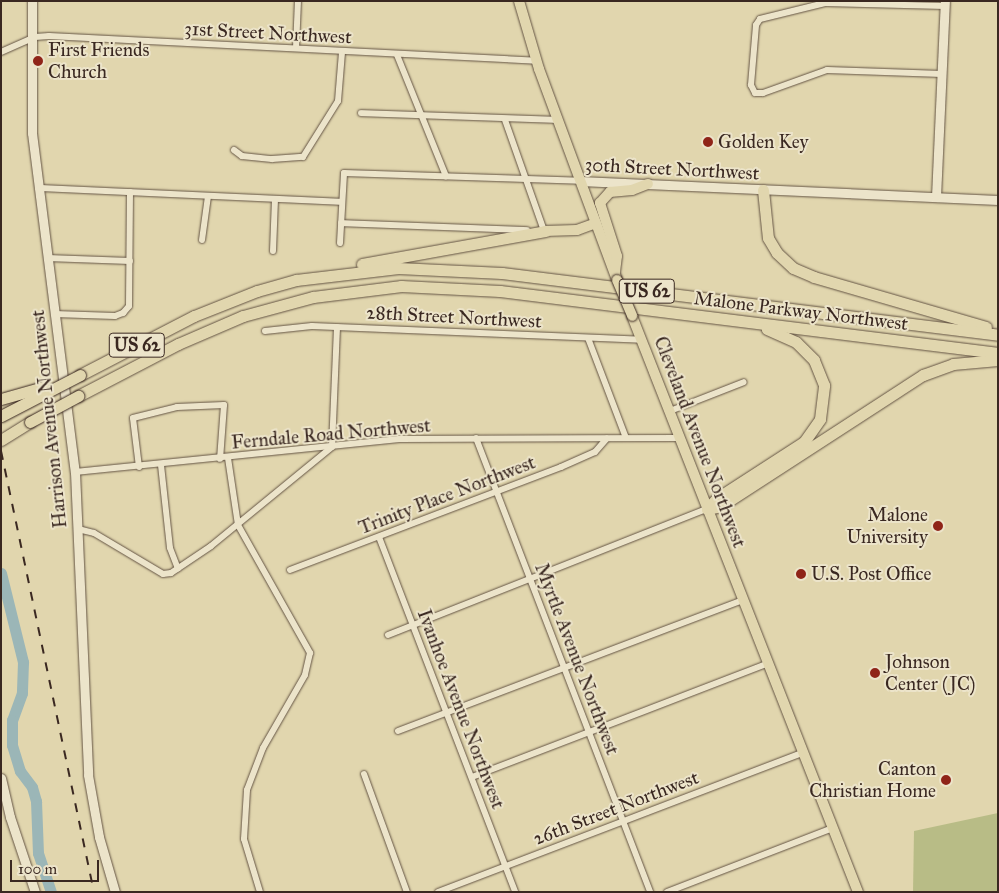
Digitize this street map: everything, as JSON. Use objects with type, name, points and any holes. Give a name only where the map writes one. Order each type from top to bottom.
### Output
[{"type":"highway","points":[[763,190],[768,238],[777,253],[793,268],[814,277],[998,329]]},
{"type":"highway","points":[[296,280],[344,267],[545,231]]},
{"type":"highway","name":"Malone Parkway Northwest","points":[[78,372],[165,324],[194,316],[296,280],[398,268],[464,270],[998,335]]},
{"type":"highway","name":"Malone Parkway Northwest","points":[[30,422],[178,344],[243,316],[305,298],[357,289],[402,286],[461,287],[998,353]]},
{"type":"highway","points":[[708,509],[716,498],[804,442],[817,424],[824,403],[822,376],[809,353],[786,336],[740,321]]},
{"type":"highway","points":[[708,509],[720,506],[924,375],[953,364],[998,360]]},
{"type":"highway","points":[[1,399],[34,391],[78,372]]},
{"type":"highway","points":[[1,416],[78,372]]},
{"type":"highway","points":[[1,435],[30,422]]},
{"type":"highway","points":[[1,440],[30,422]]},
{"type":"main road","name":"Cleveland Avenue Northwest","points":[[519,1],[536,61],[616,276],[858,892]]},
{"type":"main road","points":[[616,276],[617,256],[600,203],[610,192],[648,184]]},
{"type":"main road","points":[[545,231],[579,230],[596,223]]},
{"type":"street","name":"Harrison Avenue Northwest","points":[[32,1],[30,107],[38,188],[75,472],[88,775],[97,828],[115,892]]},
{"type":"street","points":[[296,48],[298,1]]},
{"type":"street","points":[[936,197],[942,74],[945,4],[825,3],[760,19],[756,25],[752,90],[763,93],[827,70],[942,74]]},
{"type":"street","name":"31st Street Northwest","points":[[1,52],[30,39],[48,36],[536,61]]},
{"type":"street","points":[[234,150],[242,156],[272,159],[303,157],[338,101],[342,52]]},
{"type":"street","points":[[397,55],[446,176]]},
{"type":"street","points":[[361,113],[505,120],[557,120]]},
{"type":"street","points":[[341,223],[545,231],[505,120]]},
{"type":"street","name":"30th Street Northwest","points":[[342,202],[344,172],[998,200]]},
{"type":"street","points":[[38,188],[342,202],[340,244]]},
{"type":"street","points":[[54,314],[123,313],[130,302],[130,192]]},
{"type":"street","points":[[202,240],[208,196]]},
{"type":"street","points":[[274,251],[275,199]]},
{"type":"street","points":[[47,258],[130,261]]},
{"type":"street","points":[[78,529],[94,533],[163,574],[178,569],[238,525],[332,448],[337,326]]},
{"type":"street","name":"28th Street Northwest","points":[[265,331],[337,326],[642,340]]},
{"type":"street","points":[[588,338],[626,438]]},
{"type":"street","points":[[670,412],[744,382]]},
{"type":"street","points":[[139,467],[133,418],[177,408],[224,405],[220,459]]},
{"type":"street","name":"Myrtle Avenue Northwest","points":[[476,438],[650,892]]},
{"type":"street","name":"Trinity Place Northwest","points":[[290,570],[379,538],[595,452],[607,438]]},
{"type":"street","name":"Ferndale Road Northwest","points":[[75,472],[332,448],[399,439],[680,438]]},
{"type":"street","points":[[228,458],[238,525],[310,654],[302,683],[257,760],[245,798],[246,847],[260,892]]},
{"type":"street","points":[[161,465],[170,548],[178,569]]},
{"type":"street","points":[[388,635],[708,509]]},
{"type":"street","name":"Ivanhoe Avenue Northwest","points":[[379,538],[515,892]]},
{"type":"street","points":[[398,731],[743,600]]},
{"type":"street","points":[[472,777],[769,663]]},
{"type":"street","name":"26th Street Northwest","points":[[438,892],[804,752]]},
{"type":"street","points":[[364,774],[407,892]]},
{"type":"street","points":[[1,778],[10,817],[35,892]]},
{"type":"street","points":[[667,892],[833,828]]},
{"type":"green space","points":[[998,813],[998,892],[913,892],[914,831]]},
{"type":"waterway","points":[[1,573],[23,662],[22,693],[12,720],[12,745],[20,771],[32,787],[36,801],[38,853],[51,892]]},
{"type":"railway","points":[[1,451],[94,892]]},
{"type":"place","name":"First Friends Church","points":[[38,61]]},
{"type":"place","name":"Golden Key","points":[[708,142]]},
{"type":"place","name":"Malone University","points":[[938,526]]},
{"type":"place","name":"U.S. Post Office","points":[[801,574]]},
{"type":"place","name":"Johnson Center (JC)","points":[[875,673]]},
{"type":"place","name":"Canton Christian Home","points":[[946,780]]}]
